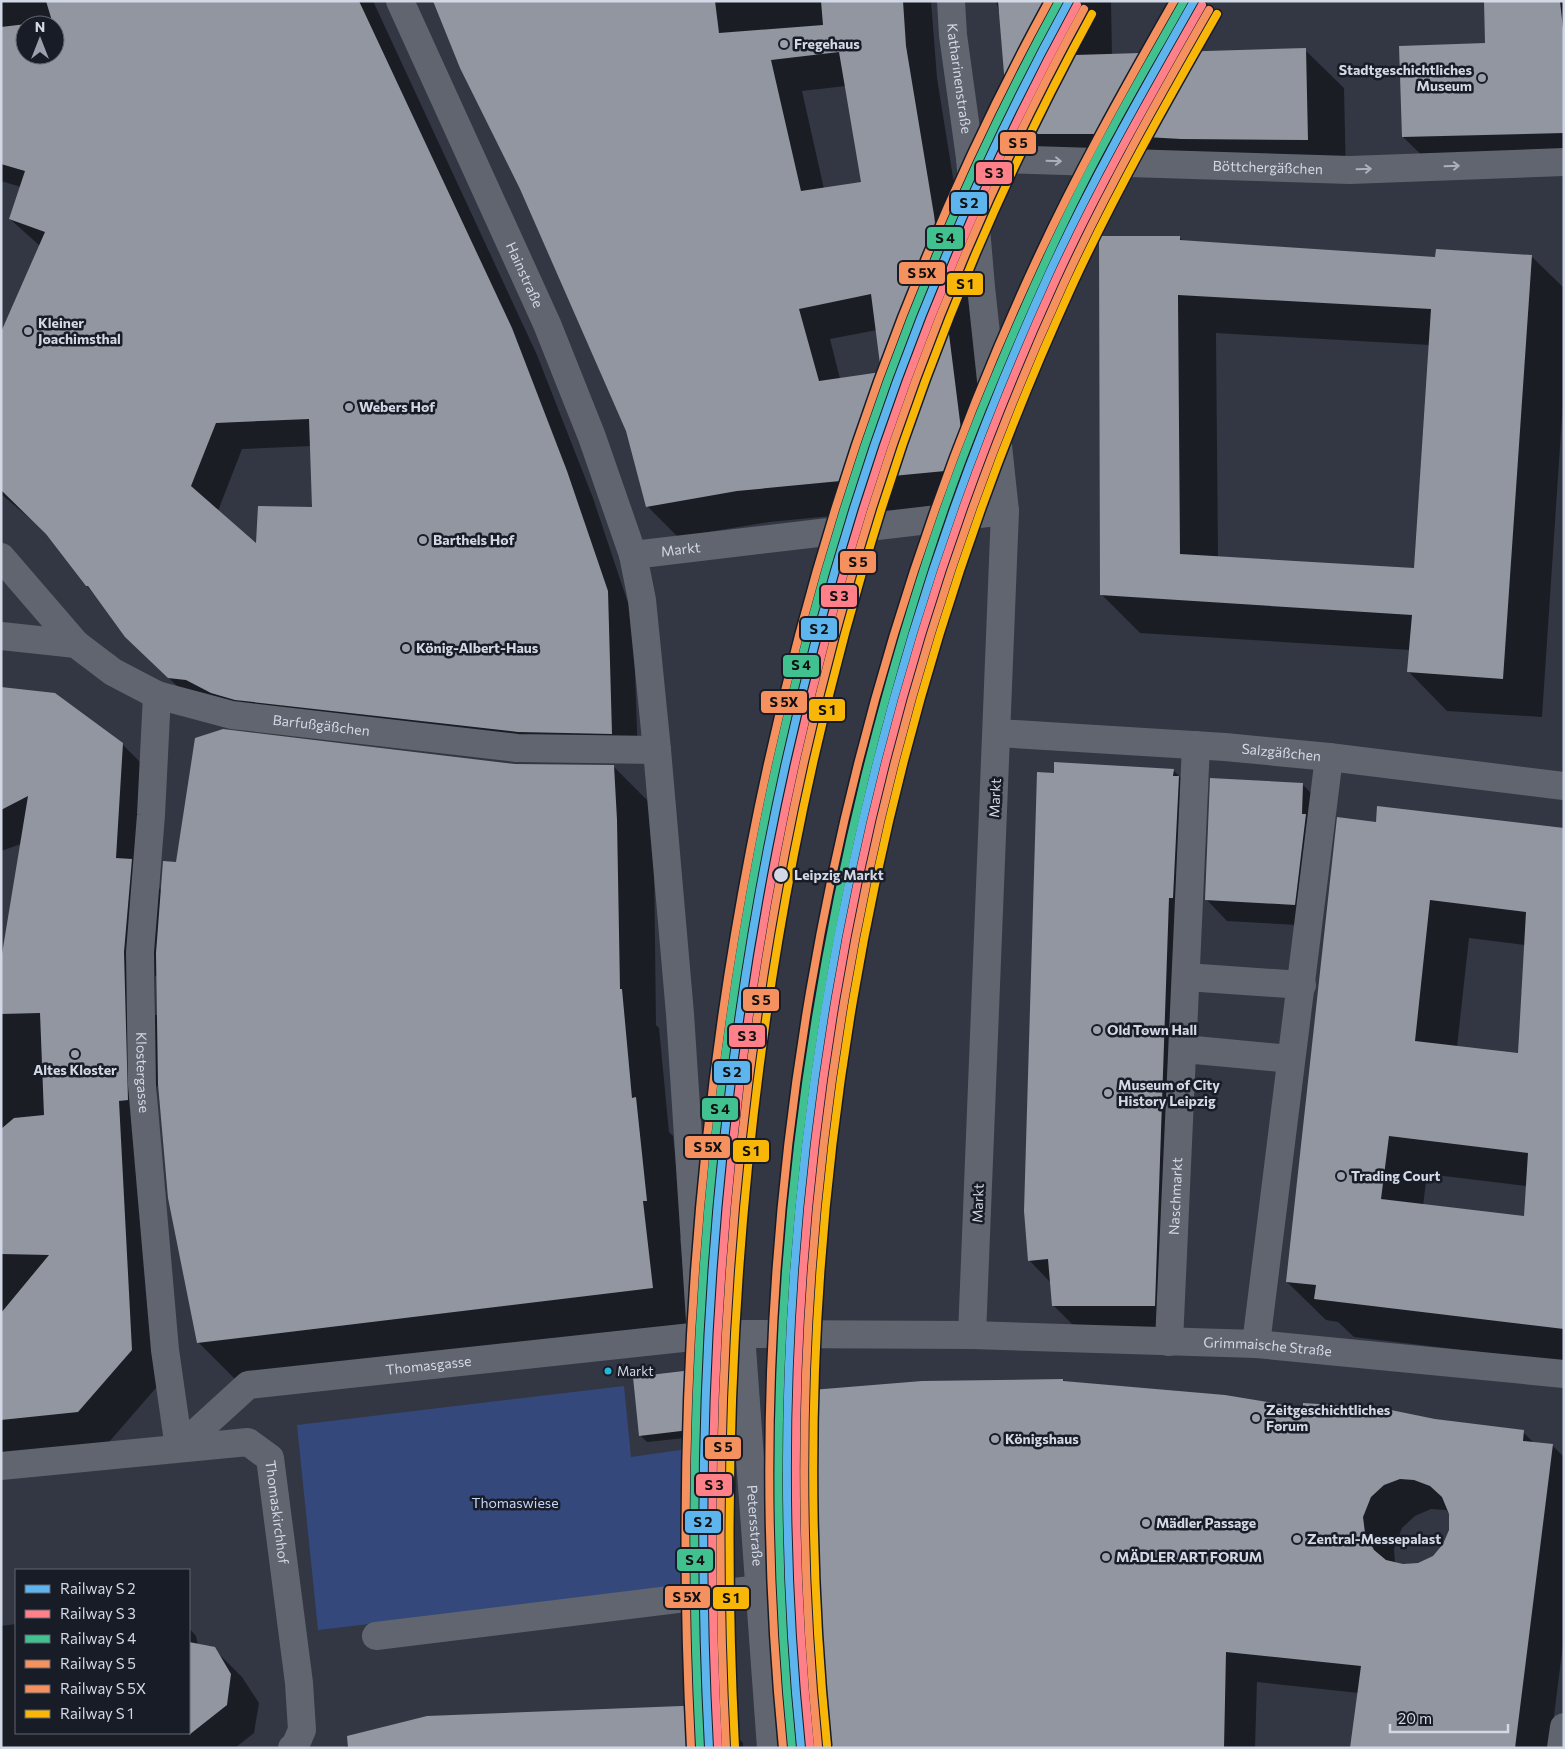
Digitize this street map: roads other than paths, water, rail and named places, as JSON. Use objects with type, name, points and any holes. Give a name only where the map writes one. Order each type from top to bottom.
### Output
[{"type":"street","name":"Hainstraße","points":[[400,1],[547,324],[592,437],[633,555]]},
{"type":"street","name":"Katharinenstraße","points":[[951,1],[953,35],[970,158],[981,287],[1006,512]]},
{"type":"street","name":"Böttchergäßchen","points":[[970,158],[1350,170],[1564,162]]},
{"type":"street","name":"Markt","points":[[633,555],[1006,512],[972,1335]]},
{"type":"street","points":[[633,555],[642,600],[681,1024],[701,1336],[741,1334],[972,1335]]},
{"type":"street","name":"Barfußgäßchen","points":[[1,557],[76,644],[113,672],[157,695],[232,715],[517,748],[657,750]]},
{"type":"street","points":[[1,636],[76,644]]},
{"type":"street","name":"Klostergasse","points":[[157,695],[151,815],[140,952],[142,1085],[165,1350],[179,1448]]},
{"type":"street","name":"Salzgäßchen","points":[[998,733],[1225,747],[1329,757],[1564,786]]},
{"type":"street","name":"Naschmarkt","points":[[1169,1342],[1184,1050],[1196,745]]},
{"type":"street","points":[[1256,1344],[1329,757]]},
{"type":"street","points":[[1186,977],[1302,985]]},
{"type":"street","points":[[1184,1050],[1291,1059]]},
{"type":"street","name":"Petersstraße","points":[[741,1334],[771,1748]]},
{"type":"street","name":"Grimmaische Straße","points":[[972,1335],[1256,1344],[1564,1374]]},
{"type":"street","name":"Thomasgasse","points":[[179,1448],[248,1384],[701,1336]]},
{"type":"street","name":"Thomaskirchhof","points":[[1,1466],[248,1442],[270,1458],[301,1709],[302,1730],[292,1748]]},
{"type":"street","points":[[376,1636],[759,1590]]},
{"type":"street","points":[[1561,1748],[1564,1728]]},
{"type":"place","name":"Fregehaus","points":[[784,44]]},
{"type":"place","name":"Stadtgeschichtliches Museum","points":[[1482,78]]},
{"type":"place","name":"Kleiner Joachimsthal","points":[[28,331]]},
{"type":"place","name":"Webers Hof","points":[[349,407]]},
{"type":"place","name":"Barthels Hof","points":[[423,540]]},
{"type":"place","name":"König-Albert-Haus","points":[[406,648]]},
{"type":"place","name":"Leipzig Markt","points":[[781,875]]},
{"type":"place","name":"Old Town Hall","points":[[1097,1030]]},
{"type":"place","name":"Altes Kloster","points":[[75,1054]]},
{"type":"place","name":"Museum of City History Leipzig","points":[[1108,1093]]},
{"type":"place","name":"Trading Court","points":[[1341,1176]]},
{"type":"place","name":"Markt","points":[[608,1371]]},
{"type":"place","name":"Zeitgeschichtliches Forum","points":[[1256,1418]]},
{"type":"place","name":"Königshaus","points":[[995,1439]]},
{"type":"place","name":"Mädler Passage","points":[[1146,1523]]},
{"type":"place","name":"Zentral-Messepalast","points":[[1297,1539]]},
{"type":"place","name":"MÄDLER ART FORUM","points":[[1106,1557]]},
{"type":"park label","name":"Thomaswiese","points":[[515,1503]]}]
